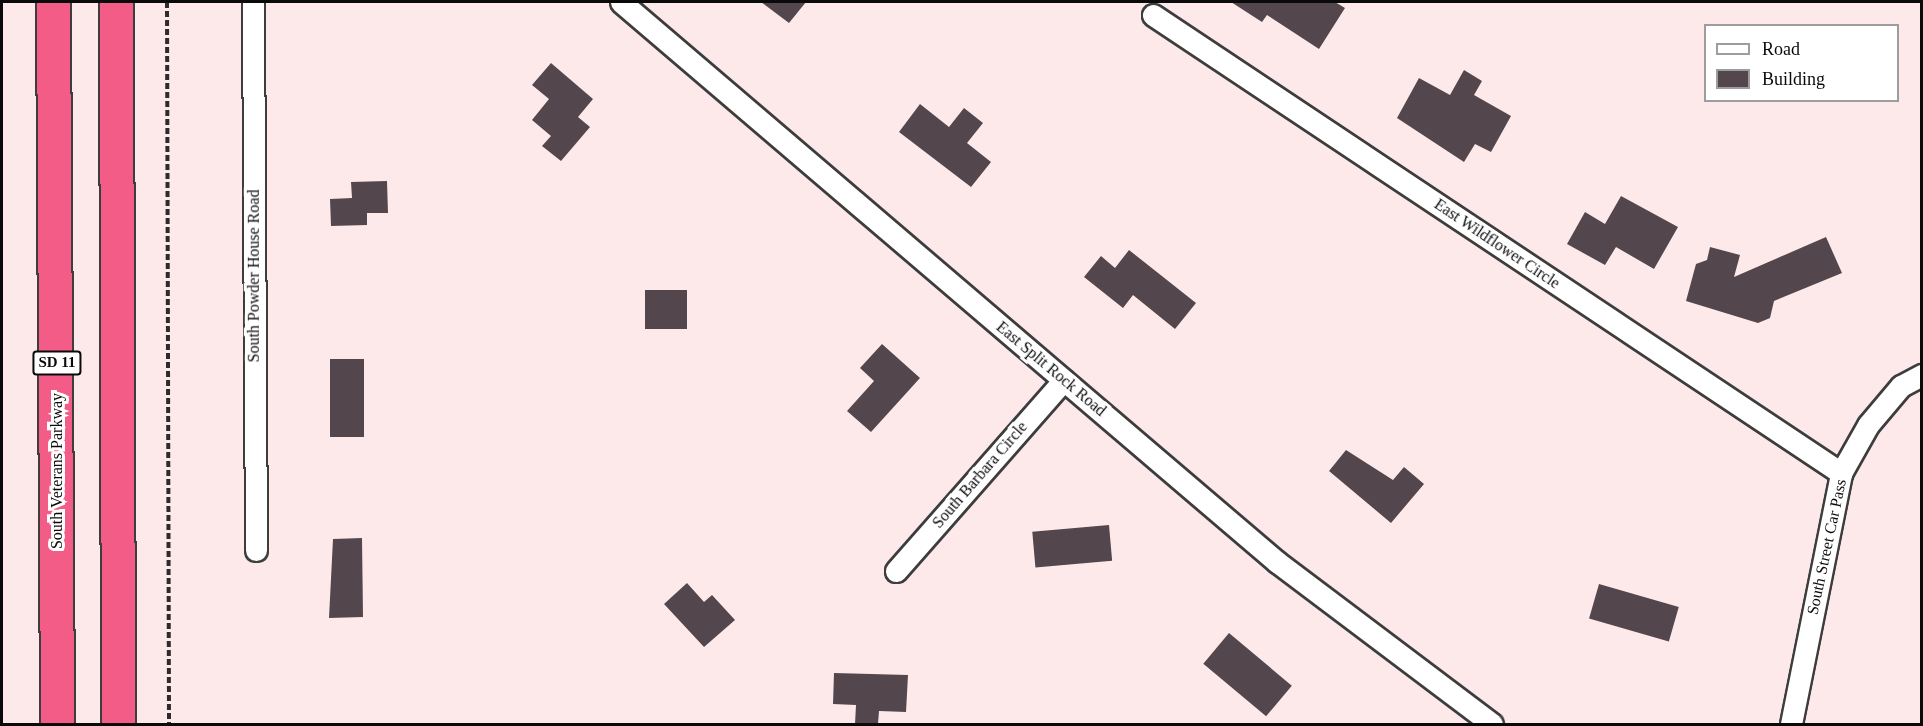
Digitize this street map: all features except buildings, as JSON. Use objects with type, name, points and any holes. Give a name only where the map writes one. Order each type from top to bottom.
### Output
[{"type":"highway","name":"South Veterans Parkway","points":[[53,2],[57,724]]},
{"type":"highway","points":[[116,2],[118,724]]},
{"type":"street","name":"South Powder House Road","points":[[253,2],[256,550]]},
{"type":"street","name":"East Split Rock Road","points":[[621,2],[1277,562],[1492,724]]},
{"type":"street","name":"East Wildflower Circle","points":[[1154,15],[1841,473]]},
{"type":"street","name":"South Street Car Pass","points":[[1791,724],[1841,473],[1868,425],[1901,386],[1922,375]]},
{"type":"street","name":"South Barbara Circle","points":[[896,571],[1064,380]]},
{"type":"path","points":[[167,2],[169,724]]}]
